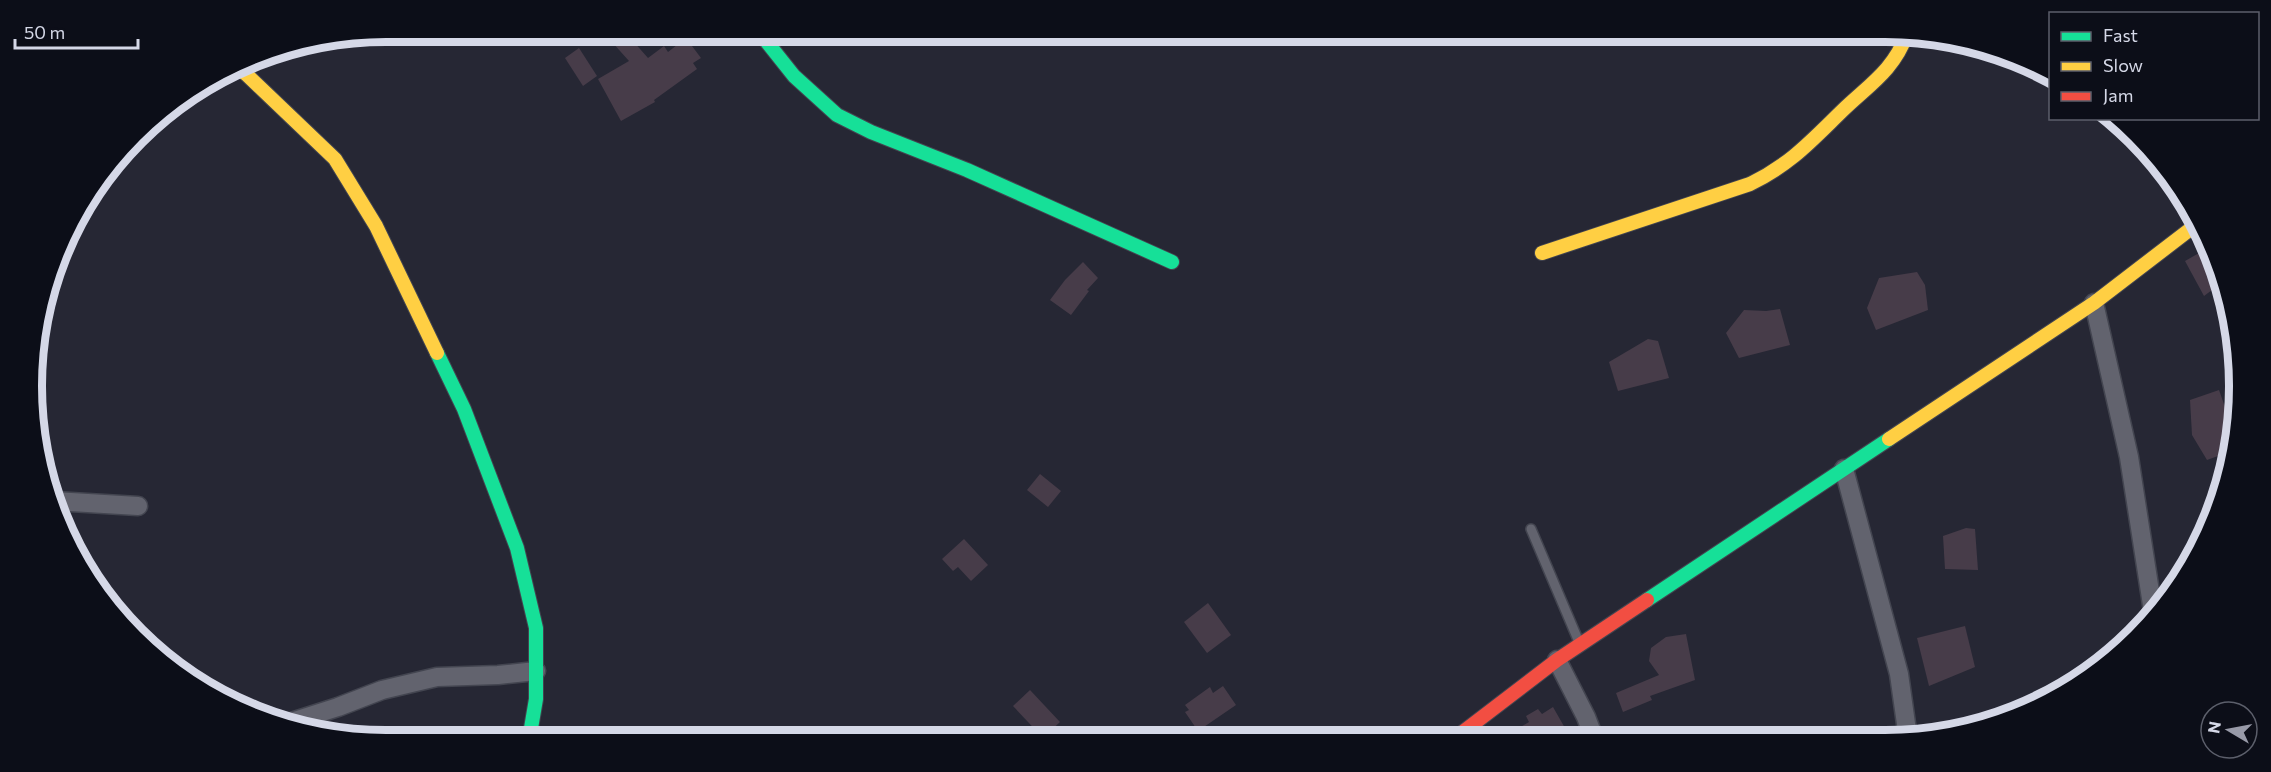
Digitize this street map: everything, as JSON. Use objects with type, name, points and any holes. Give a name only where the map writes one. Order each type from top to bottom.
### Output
[{"type":"street","points":[[767,42],[794,76],[837,114],[871,132],[968,170],[1104,233],[1172,261]]},
{"type":"street","points":[[1542,253],[1750,184],[1779,170],[1885,74],[1892,66],[1902,43]]},
{"type":"street","points":[[244,73],[335,159],[376,226],[464,409],[518,548],[536,628],[537,699],[531,730]]},
{"type":"street","points":[[1465,730],[1580,644],[2094,303],[2191,229]]},
{"type":"street","points":[[2094,303],[2129,458],[2152,603]]},
{"type":"street","points":[[1844,469],[1899,674],[1907,729]]},
{"type":"street","points":[[62,501],[138,506]]},
{"type":"street","points":[[1557,660],[1591,730]]},
{"type":"street","points":[[301,719],[382,690],[437,677],[537,671]]},
{"type":"lane","points":[[1531,529],[1580,644]]},
{"type":"building","points":[[612,42],[634,42],[648,58],[664,46],[668,52],[681,42],[689,42],[701,58],[693,63],[697,69],[654,100],[655,102],[621,121],[598,79],[629,61]]},
{"type":"building","points":[[579,48],[597,76],[583,86],[565,58]]},
{"type":"building","points":[[2202,251],[2215,289],[2204,296],[2185,261]]},
{"type":"building","points":[[1083,262],[1098,278],[1087,290],[1089,291],[1071,315],[1050,300]]},
{"type":"building","points":[[1917,272],[1925,285],[1928,310],[1876,330],[1867,308],[1879,278]]},
{"type":"building","points":[[1780,309],[1790,345],[1739,358],[1726,333],[1744,310]]},
{"type":"building","points":[[1648,339],[1658,341],[1669,378],[1618,391],[1609,362]]},
{"type":"building","points":[[2219,390],[2227,414],[2222,455],[2207,460],[2192,435],[2190,400]]},
{"type":"building","points":[[1040,474],[1061,491],[1048,507],[1027,490]]},
{"type":"building","points":[[1966,528],[1975,529],[1978,570],[1945,569],[1943,536]]},
{"type":"building","points":[[964,539],[988,565],[971,581],[958,567],[953,571],[942,559]]},
{"type":"building","points":[[1208,603],[1231,635],[1207,653],[1184,622]]},
{"type":"building","points":[[1965,626],[1975,667],[1929,686],[1917,638]]},
{"type":"building","points":[[1686,634],[1695,680],[1650,696],[1652,700],[1623,712],[1616,693],[1659,675],[1649,661],[1651,648],[1666,637]]},
{"type":"building","points":[[1223,686],[1236,705],[1197,730],[1185,712],[1189,710],[1185,705],[1210,687],[1213,693]]},
{"type":"building","points":[[1030,690],[1060,722],[1052,730],[1036,730],[1013,706]]},
{"type":"building","points":[[1553,707],[1565,728],[1562,730],[1516,730],[1529,722],[1526,716],[1538,709],[1542,714]]},
{"type":"traffic: fast","points":[[767,42],[794,76],[837,115],[871,132],[967,170],[1172,262]]},
{"type":"traffic: fast","points":[[437,353],[464,409],[517,548],[536,628],[536,699],[531,730]]},
{"type":"traffic: fast","points":[[1647,600],[1889,439]]},
{"type":"traffic: slow","points":[[1542,253],[1750,184],[1764,176],[1800,151],[1880,76],[1895,58],[1903,43]]},
{"type":"traffic: slow","points":[[244,73],[335,159],[376,226],[437,353]]},
{"type":"traffic: slow","points":[[1889,439],[2094,303],[2191,229]]},
{"type":"traffic: jam","points":[[1465,730],[1557,660],[1647,600]]}]
